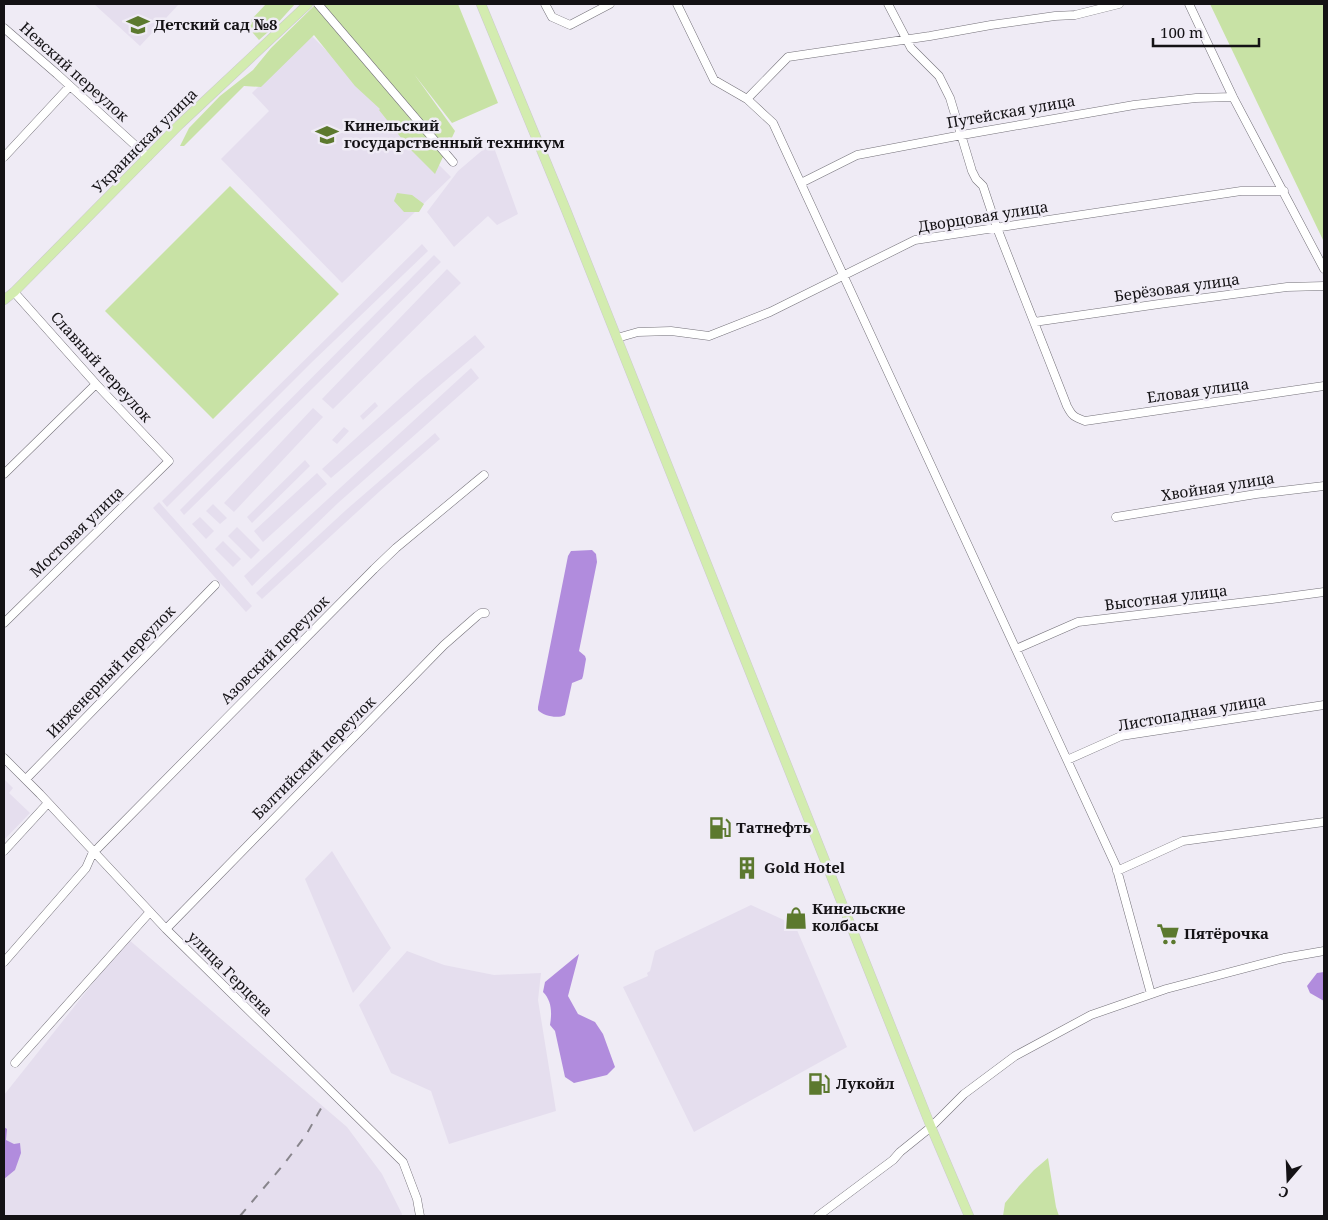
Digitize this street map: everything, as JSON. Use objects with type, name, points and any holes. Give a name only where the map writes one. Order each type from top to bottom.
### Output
[{"type":"main road","name":"Украинская улица","points":[[7,295],[179,125],[308,4]]},
{"type":"main road","points":[[481,4],[566,210],[931,1127],[969,1216]]},
{"type":"street","points":[[318,4],[453,162]]},
{"type":"street","points":[[545,4],[552,17],[570,25],[610,4]]},
{"type":"street","points":[[677,4],[714,80],[747,99],[773,123],[1117,870],[1151,994]]},
{"type":"street","points":[[888,4],[911,48],[938,76],[950,98],[972,171],[976,179],[983,186],[997,228],[1034,322]]},
{"type":"street","points":[[747,99],[788,57],[907,40],[991,25],[1075,15],[1119,4]]},
{"type":"street","points":[[1189,4],[1233,97],[1324,269]]},
{"type":"street","name":"Невский переулок","points":[[4,28],[148,157]]},
{"type":"street","points":[[4,157],[70,86]]},
{"type":"street","name":"Путейская улица","points":[[801,183],[857,155],[1134,105],[1196,98],[1233,97]]},
{"type":"street","name":"Дворцовая улица","points":[[617,338],[638,332],[671,331],[709,336],[770,312],[916,240],[1241,191],[1284,191]]},
{"type":"street","name":"Берёзовая улица","points":[[1034,322],[1287,288],[1324,286]]},
{"type":"street","name":"Славный переулок","points":[[7,295],[96,384],[169,461]]},
{"type":"street","name":"Еловая улица","points":[[1034,322],[1067,406],[1072,415],[1084,420],[1324,386]]},
{"type":"street","points":[[4,474],[96,384]]},
{"type":"street","name":"Мостовая улица","points":[[4,623],[169,461]]},
{"type":"street","name":"Азовский переулок","points":[[4,962],[86,868],[94,852],[374,569],[396,548],[484,475]]},
{"type":"street","name":"Хвойная улица","points":[[1116,517],[1256,494],[1324,486]]},
{"type":"street","name":"Инженерный переулок","points":[[26,779],[215,585]]},
{"type":"street","name":"Высотная улица","points":[[1016,649],[1078,622],[1324,592]]},
{"type":"street","name":"Балтийский переулок","points":[[166,930],[444,645],[477,616],[485,613]]},
{"type":"street","name":"Листопадная улица","points":[[1067,760],[1121,736],[1324,705]]},
{"type":"street","name":"улица Герцена","points":[[4,758],[26,779],[149,913],[403,1162],[417,1199],[420,1216]]},
{"type":"street","points":[[4,850],[48,803]]},
{"type":"street","points":[[1117,870],[1183,841],[1324,822]]},
{"type":"street","points":[[15,1063],[149,913]]},
{"type":"street","points":[[818,1216],[887,1164],[931,1127],[964,1094],[1015,1056],[1091,1015],[1166,989],[1284,958],[1324,952]]},
{"type":"shaded area","name":"Детский сад №8","points":[[94,4],[179,4],[140,46]]},
{"type":"shaded area","name":"Кинельский государственный техникум","points":[[311,35],[451,177],[342,283],[221,159],[269,111],[252,93]]},
{"type":"shaded area","points":[[492,142],[518,214],[497,225],[488,216],[454,247],[427,212],[458,171]]},
{"type":"shaded area","points":[[422,244],[428,251],[312,362],[167,507],[162,501]]},
{"type":"shaded area","points":[[434,255],[441,262],[184,515],[180,510]]},
{"type":"shaded area","points":[[447,269],[461,283],[333,409],[322,399]]},
{"type":"shaded area","points":[[475,335],[485,347],[331,478],[322,469],[419,381]]},
{"type":"shaded area","points":[[471,368],[479,378],[338,503],[252,586],[244,576]]},
{"type":"shaded area","points":[[375,402],[378,406],[363,420],[360,416]]},
{"type":"shaded area","points":[[313,408],[323,417],[234,512],[224,503]]},
{"type":"shaded area","points":[[344,427],[349,431],[337,444],[332,440]]},
{"type":"shaded area","points":[[435,433],[440,439],[262,599],[256,593],[346,510]]},
{"type":"shaded area","points":[[305,460],[310,466],[252,523],[247,517]]},
{"type":"shaded area","points":[[317,473],[327,484],[263,542],[254,531]]},
{"type":"shaded area","points":[[159,502],[252,606],[246,612],[153,508]]},
{"type":"shaded area","points":[[213,504],[227,518],[220,524],[206,511]]},
{"type":"shaded area","points":[[200,517],[214,531],[206,539],[192,524]]},
{"type":"shaded area","points":[[237,527],[260,550],[251,559],[228,536]]},
{"type":"shaded area","points":[[223,541],[241,559],[233,567],[215,549]]},
{"type":"shaded area","points":[[592,550],[596,554],[597,562],[579,651],[586,659],[583,676],[582,679],[572,683],[565,715],[555,717],[540,712],[538,707],[568,556],[571,551]]},
{"type":"shaded area","points":[[4,779],[13,788],[9,793],[30,813],[4,840]]},
{"type":"shaded area","points":[[332,851],[391,948],[353,993],[305,879]]},
{"type":"shaded area","points":[[751,905],[784,920],[787,926],[794,923],[847,1047],[694,1132],[623,987],[648,976],[647,973],[650,971],[655,951]]},
{"type":"shaded area","points":[[128,939],[347,1127],[382,1174],[402,1214],[401,1216],[4,1216],[4,1095]]},
{"type":"shaded area","points":[[407,951],[444,965],[494,975],[541,973],[538,1000],[556,1111],[449,1144],[431,1091],[391,1073],[359,1005]]},
{"type":"shaded area","points":[[579,954],[568,996],[578,1014],[595,1022],[603,1034],[615,1067],[607,1075],[574,1083],[565,1077],[555,1031],[550,1025],[550,1003],[543,992],[545,982]]},
{"type":"shaded area","points":[[1324,972],[1324,1001],[1310,993],[1307,986],[1317,973]]},
{"type":"shaded area","points":[[4,1127],[7,1129],[6,1140],[14,1144],[20,1143],[21,1153],[15,1170],[4,1179]]},
{"type":"green space","points":[[266,4],[295,4],[259,40],[253,33],[249,22]]},
{"type":"green space","points":[[316,4],[458,4],[498,103],[452,123],[414,74],[455,131],[435,174],[410,149],[380,109],[355,86],[314,35],[261,87],[244,86],[184,146],[180,146],[189,128],[220,96],[253,70],[271,48]]},
{"type":"green space","points":[[1210,4],[1324,4],[1324,242]]},
{"type":"green space","points":[[230,186],[339,294],[213,419],[105,311]]},
{"type":"green space","points":[[397,193],[412,195],[424,204],[419,212],[404,212],[394,201]]},
{"type":"green space","points":[[1048,1158],[1059,1216],[1003,1216],[1005,1203],[1034,1170]]},
{"type":"railway","points":[[240,1216],[306,1135],[324,1103]]},
{"type":"place","name":"Детский сад №8","points":[[138,25]]},
{"type":"place","name":"Кинельский государственный техникум","points":[[327,135]]},
{"type":"place","name":"Татнефть","points":[[720,828]]},
{"type":"place","name":"Gold Hotel","points":[[747,868]]},
{"type":"place","name":"Кинельские колбасы","points":[[796,918]]},
{"type":"place","name":"Пятёрочка","points":[[1168,934]]},
{"type":"place","name":"Лукойл","points":[[819,1084]]}]
